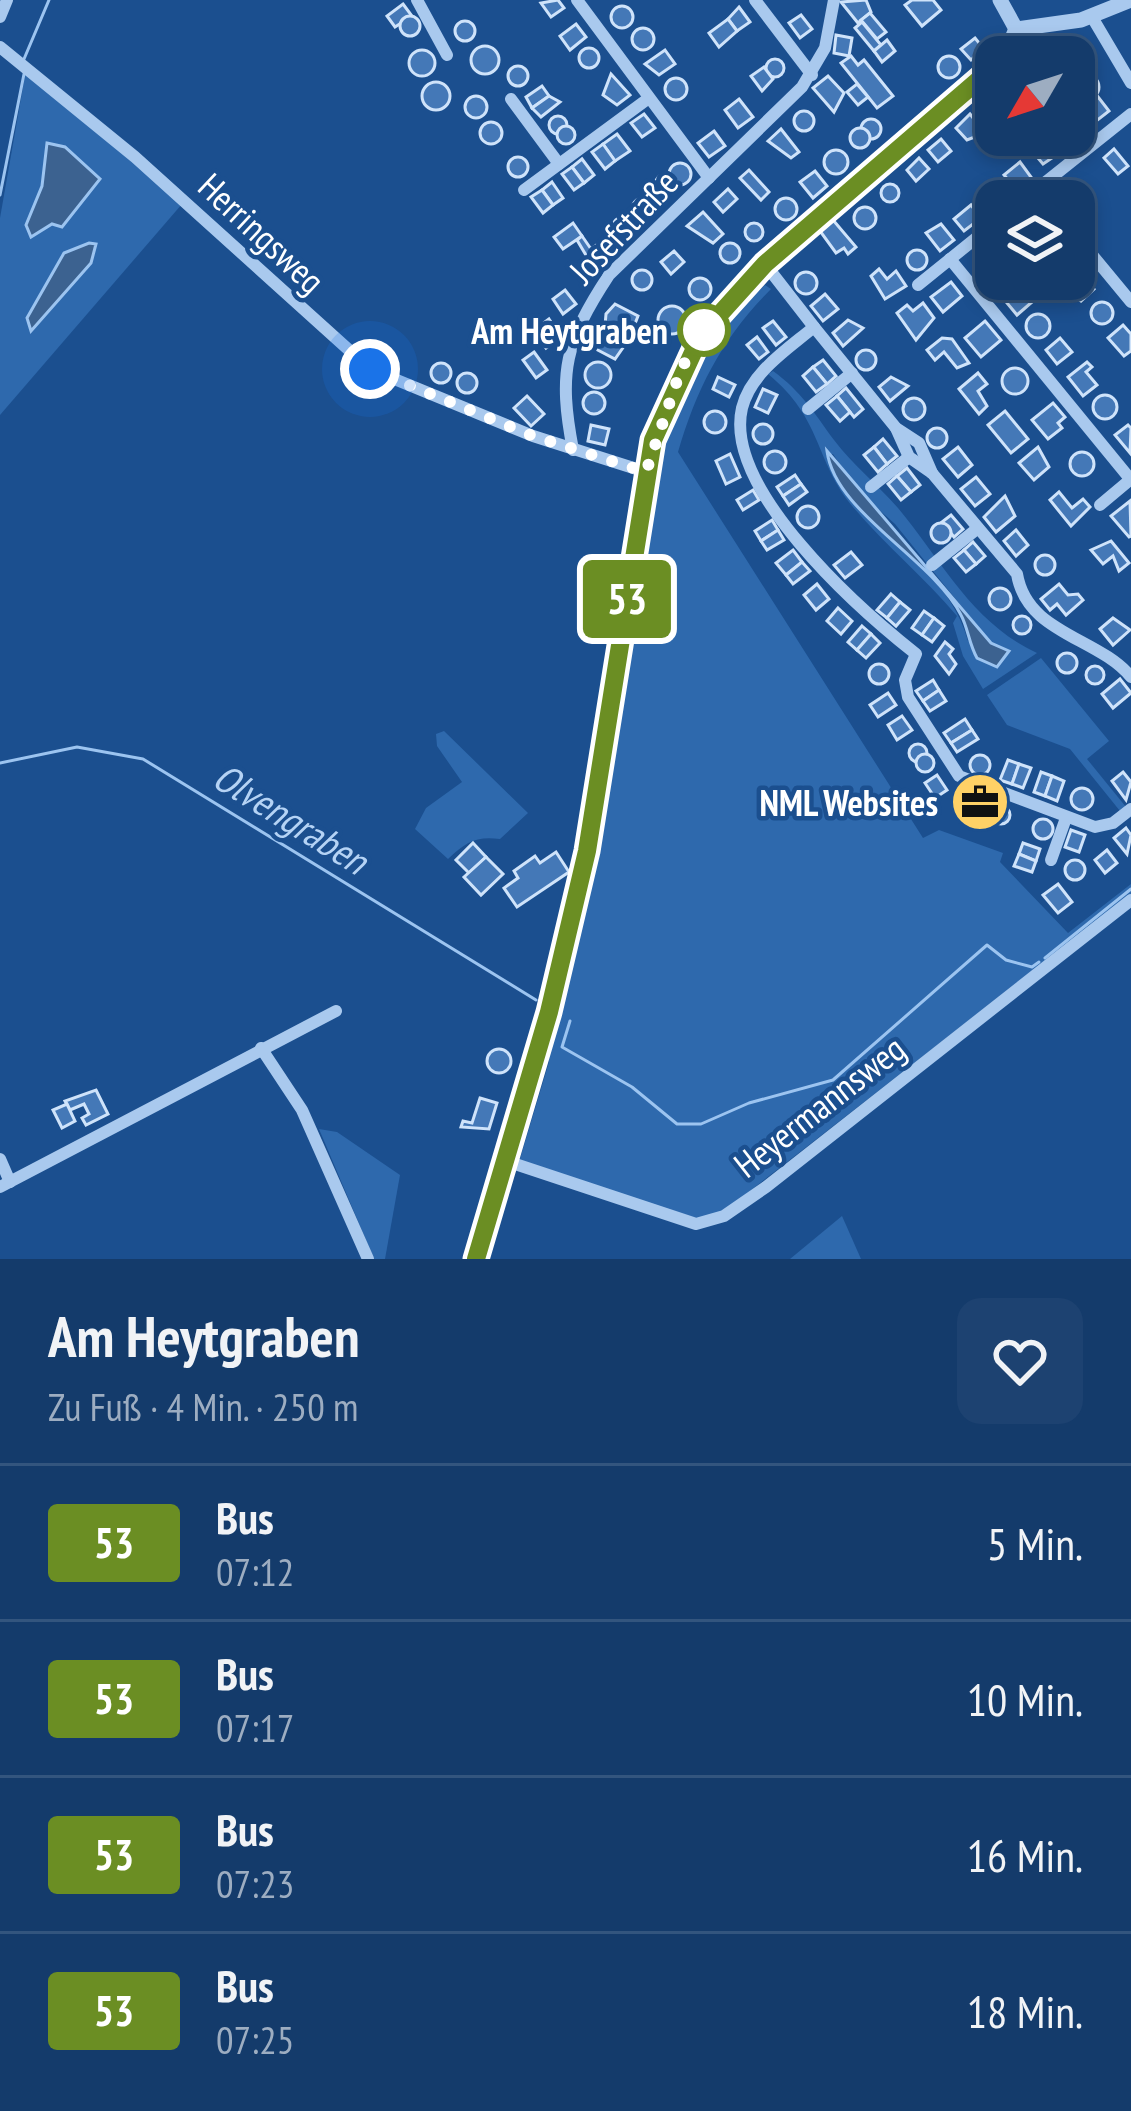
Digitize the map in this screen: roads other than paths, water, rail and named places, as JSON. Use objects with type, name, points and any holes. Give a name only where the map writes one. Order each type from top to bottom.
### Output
[{"type":"street","points":[[0,17],[7,0]]},
{"type":"street","points":[[417,0],[447,55]]},
{"type":"street","name":"Josefstraße","points":[[577,0],[709,178]]},
{"type":"street","points":[[755,0],[812,75]]},
{"type":"street","name":"Josefstraße","points":[[573,450],[561,385],[587,309],[609,275],[812,75],[825,48],[834,0]]},
{"type":"street","points":[[1000,0],[1016,29]]},
{"type":"street","points":[[1016,29],[1092,17],[1131,0]]},
{"type":"street","points":[[1092,17],[1131,83]]},
{"type":"street","points":[[1013,36],[1016,29]]},
{"type":"street","name":"Herringsweg","points":[[0,47],[135,158],[352,357],[573,450]]},
{"type":"street","points":[[476,1259],[549,1012],[587,851],[646,472],[681,369],[730,298],[975,83]]},
{"type":"street","points":[[511,98],[559,164]]},
{"type":"street","points":[[524,190],[649,98]]},
{"type":"street","points":[[1048,180],[1131,114]]},
{"type":"street","points":[[918,285],[975,239]]},
{"type":"street","points":[[1095,258],[1131,302]]},
{"type":"street","points":[[950,259],[1131,479],[1100,505]]},
{"type":"street","points":[[765,264],[896,428],[909,457],[932,472],[1017,574],[1020,590],[1046,622],[1117,660],[1131,677]]},
{"type":"street","points":[[814,327],[766,368],[747,394],[740,427],[749,464],[803,546],[865,613],[916,654],[905,680],[908,697],[959,776],[1066,818],[1105,826],[1131,809]]},
{"type":"street","points":[[808,409],[852,373]]},
{"type":"street","points":[[896,428],[919,443],[932,460],[932,472]]},
{"type":"street","points":[[573,450],[646,472]]},
{"type":"street","points":[[871,487],[909,457]]},
{"type":"street","points":[[932,565],[978,528]]},
{"type":"street","points":[[1051,860],[1066,818]]},
{"type":"street","name":"Heyermannsweg","points":[[506,1161],[671,1218],[712,1222],[766,1187],[1131,900]]},
{"type":"street","points":[[0,1159],[5,1184],[336,1011]]},
{"type":"street","points":[[261,1048],[302,1110],[368,1259]]},
{"type":"waterway","points":[[24,59],[49,0]]},
{"type":"waterway","points":[[0,195],[24,74]]},
{"type":"waterway","name":"Olvengraben","points":[[0,763],[77,747],[143,759],[536,1000]]},
{"type":"waterway","name":"Olvengraben","points":[[1045,958],[1131,889]]},
{"type":"waterway","name":"Olvengraben","points":[[570,1021],[562,1047],[632,1087],[677,1124],[701,1124],[749,1103],[833,1080],[987,945],[1006,960],[1032,967],[1039,962]]},
{"type":"place","name":"Am Heytgraben","points":[[704,330]]},
{"type":"place","name":"NML Websites","points":[[980,802]]}]
